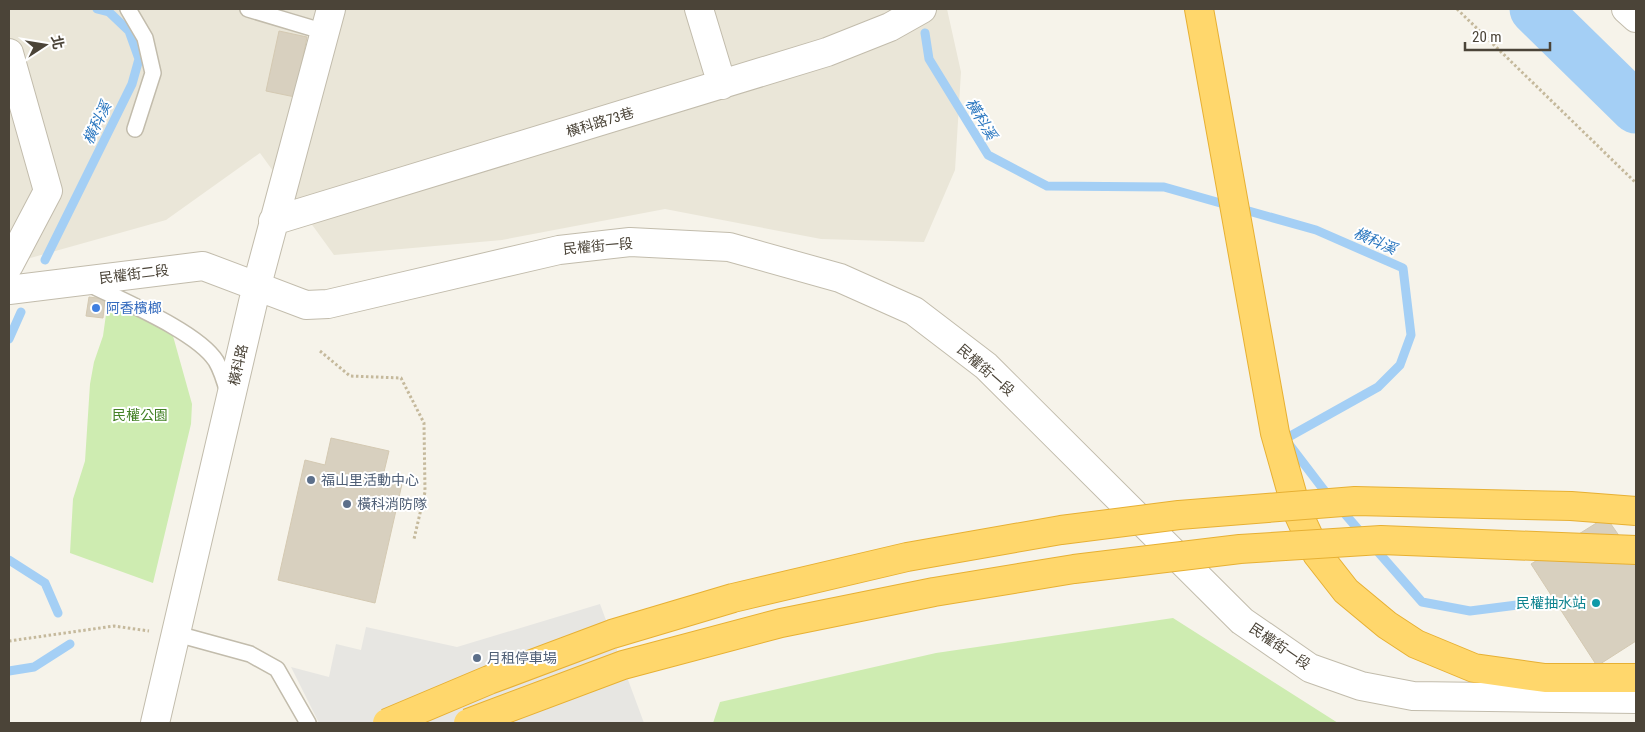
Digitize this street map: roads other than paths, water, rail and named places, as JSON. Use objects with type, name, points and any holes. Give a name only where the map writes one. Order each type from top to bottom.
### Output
[{"type":"highway","points":[[1190,9],[1206,52]]},
{"type":"highway","points":[[1199,9],[1222,146],[1275,433],[1297,511],[1316,554],[1346,591],[1387,625],[1416,644],[1474,668],[1545,678],[1636,678]]},
{"type":"highway","points":[[387,723],[489,680],[612,634],[733,598],[907,557],[1052,532],[1179,515],[1355,501],[1571,506],[1636,511]]},
{"type":"highway","points":[[468,723],[623,665],[781,623],[934,592],[1074,569],[1240,549],[1381,540],[1636,550]]},
{"type":"street","points":[[699,9],[722,85]]},
{"type":"street","name":"橫科路73巷","points":[[273,221],[827,52],[890,27],[922,9]]},
{"type":"street","points":[[1626,9],[1636,18]]},
{"type":"street","name":"橫科路","points":[[155,723],[257,285],[328,20]]},
{"type":"street","points":[[9,53],[48,191],[9,264]]},
{"type":"street","name":"民權街一段","points":[[257,285],[306,305],[328,304],[559,250],[630,242],[728,247],[840,278],[914,311],[986,366],[1242,621],[1310,668],[1361,686],[1412,696],[1636,699]]},
{"type":"street","name":"民權街二段","points":[[9,290],[203,266],[257,285]]},
{"type":"lane","points":[[128,9],[145,38],[153,72],[135,129]]},
{"type":"lane","points":[[248,9],[328,20]]},
{"type":"lane","points":[[81,280],[186,334],[203,346],[216,360],[225,378],[230,403]]},
{"type":"lane","points":[[177,634],[250,654],[277,669],[308,723]]},
{"type":"waterway","name":"橫科溪","points":[[45,260],[132,84],[139,59],[129,31],[109,12],[97,9]]},
{"type":"waterway","points":[[1535,9],[1636,108]]},
{"type":"waterway","name":"橫科溪","points":[[925,33],[929,59],[988,155],[1047,186],[1164,187],[1316,230],[1403,268],[1411,335],[1400,365],[1378,387],[1285,439],[1330,498]]},
{"type":"waterway","name":"橫科溪","points":[[9,339],[21,312]]},
{"type":"waterway","name":"橫科溪","points":[[1339,507],[1363,535]]},
{"type":"waterway","name":"橫科溪","points":[[1372,545],[1422,602],[1470,611],[1533,603]]},
{"type":"waterway","name":"橫科溪","points":[[9,560],[45,583],[58,613]]},
{"type":"waterway","name":"橫科溪","points":[[9,671],[34,667],[70,644]]},
{"type":"place","name":"阿香檳榔","points":[[96,308]]},
{"type":"place","name":"福山里活動中心","points":[[311,480]]},
{"type":"place","name":"橫科消防隊","points":[[347,504]]},
{"type":"place","name":"民權抽水站","points":[[1596,603]]},
{"type":"place","name":"月租停車場","points":[[477,658]]},
{"type":"park label","name":"民權公園","points":[[140,415]]}]
